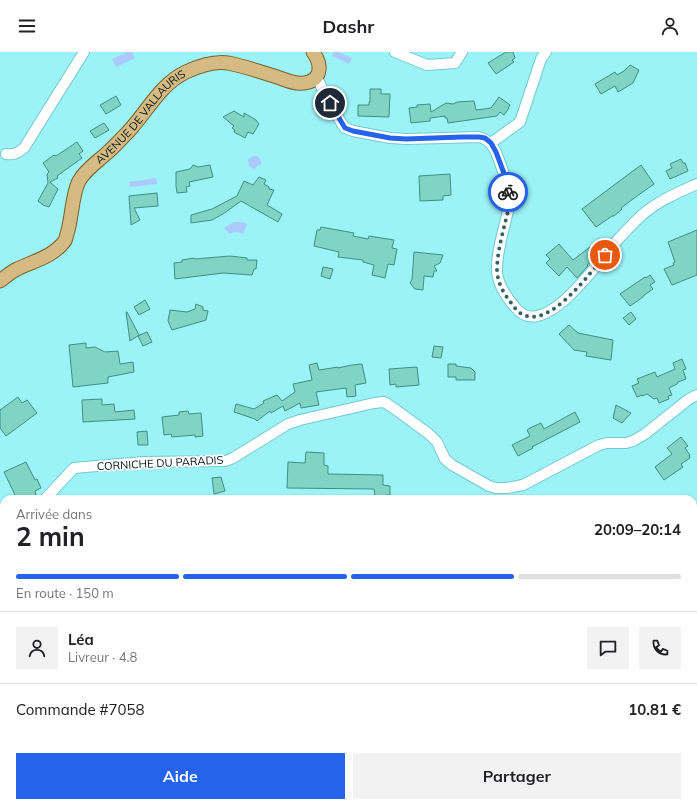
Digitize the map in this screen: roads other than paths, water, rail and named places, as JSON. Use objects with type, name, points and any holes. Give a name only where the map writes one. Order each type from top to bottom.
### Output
[{"type":"main road","points":[[313,52],[319,63],[320,70],[317,77]]},
{"type":"main road","name":"AVENUE DE VALLAURIS","points":[[0,281],[16,270],[56,251],[65,241],[70,227],[75,192],[78,182],[87,171],[130,130],[154,98],[170,82],[185,72],[201,66],[226,63],[298,83],[306,83],[317,77]]},
{"type":"street","points":[[6,154],[18,153],[24,148],[84,52]]},
{"type":"street","points":[[395,52],[427,65],[455,63],[462,52]]},
{"type":"street","points":[[491,143],[520,122],[541,58],[546,52]]},
{"type":"street","points":[[317,77],[323,91],[345,128],[390,138],[479,137],[485,138],[491,143],[505,176],[508,188],[509,205],[498,256],[497,272],[499,284],[505,295],[519,312],[524,315],[539,316],[557,307],[576,290],[614,243],[646,212],[670,196],[697,184]]},
{"type":"street","name":"CORNICHE DU PARADIS","points":[[49,495],[74,468],[143,462],[226,461],[288,424],[374,403],[384,402],[429,434],[436,442],[445,460],[452,465],[489,486],[496,488],[507,488],[523,485],[599,445],[633,441],[645,434],[688,399],[697,395]]},
{"type":"water","points":[[127,52],[132,52],[135,58],[116,67],[112,59]]},
{"type":"water","points":[[334,52],[338,52],[352,58],[349,64],[332,56]]},
{"type":"water","points":[[258,156],[262,163],[254,169],[249,166],[248,159]]},
{"type":"water","points":[[156,178],[157,184],[130,187],[129,182]]},
{"type":"water","points":[[234,222],[242,222],[247,224],[243,234],[233,232],[230,234],[224,228]]}]
